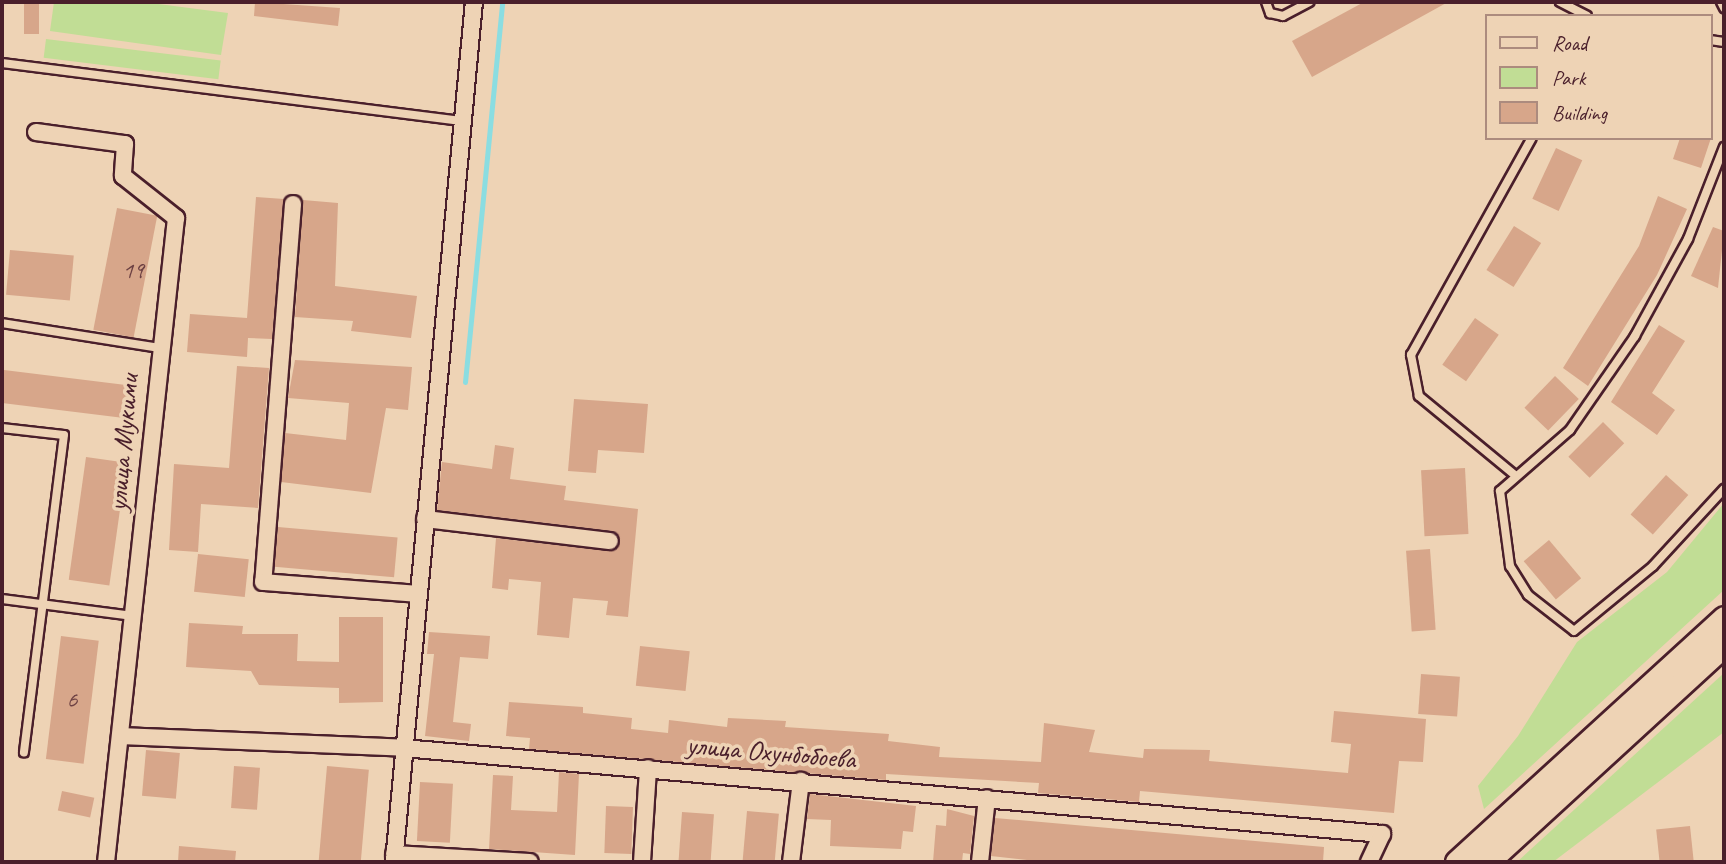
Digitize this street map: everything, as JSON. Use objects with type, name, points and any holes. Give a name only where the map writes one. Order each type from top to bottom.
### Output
[{"type":"main road","points":[[1457,862],[1724,618]]},
{"type":"main road","points":[[1487,862],[1724,645]]},
{"type":"street","points":[[474,2],[394,858],[530,862]]},
{"type":"street","name":"улица Мукими","points":[[36,132],[125,144],[123,176],[170,208],[176,218],[159,348],[122,736],[106,862]]},
{"type":"street","points":[[293,204],[263,582],[418,594]]},
{"type":"street","points":[[425,519],[611,541]]},
{"type":"street","name":"улица Охунбобоева","points":[[122,736],[403,748],[801,780],[1382,834],[1369,862]]},
{"type":"street","points":[[642,862],[648,768]]},
{"type":"street","points":[[791,862],[801,780]]},
{"type":"street","points":[[980,862],[987,798]]},
{"type":"lane","points":[[1266,2],[1270,13],[1283,16],[1309,2]]},
{"type":"lane","points":[[1560,2],[1583,14]]},
{"type":"lane","points":[[1721,2],[1724,8]]},
{"type":"lane","points":[[2,63],[463,121]]},
{"type":"lane","points":[[1516,476],[1419,396],[1411,355],[1531,140]]},
{"type":"lane","points":[[1724,147],[1688,239],[1635,336],[1570,430],[1500,491],[1510,566],[1528,595],[1574,631],[1653,566],[1724,489]]},
{"type":"lane","points":[[2,323],[159,348]]},
{"type":"lane","points":[[2,428],[64,435],[40,604],[24,752]]},
{"type":"lane","points":[[2,599],[133,616]]},
{"type":"green space","points":[[54,2],[143,2],[228,13],[221,55],[50,31]]},
{"type":"green space","points":[[46,39],[221,60],[218,79],[44,58]]},
{"type":"green space","points":[[1724,503],[1724,590],[1484,809],[1478,786],[1518,736],[1577,642],[1667,572]]},
{"type":"green space","points":[[1724,673],[1724,732],[1553,862],[1517,862]]},
{"type":"building","points":[[24,2],[39,2],[39,34],[24,34]]},
{"type":"building","points":[[255,2],[340,8],[338,26],[254,16]]},
{"type":"building","points":[[1364,2],[1448,2],[1312,77],[1292,41]]},
{"type":"building","points":[[1679,140],[1710,140],[1701,168],[1673,159]]},
{"type":"building","points":[[1556,148],[1582,160],[1559,211],[1532,199]]},
{"type":"building","points":[[1658,196],[1687,209],[1657,275],[1588,386],[1563,368],[1639,246]]},
{"type":"building","points":[[256,197],[284,199],[272,339],[248,338],[247,357],[187,352],[190,314],[247,318]]},
{"type":"building","points":[[303,200],[338,203],[335,286],[417,296],[411,338],[351,331],[353,321],[295,317]]},
{"type":"building","points":[[117,208],[157,216],[134,338],[93,330]]},
{"type":"building","points":[[1514,226],[1541,243],[1514,287],[1486,270]]},
{"type":"building","points":[[1713,227],[1724,231],[1718,288],[1691,276]]},
{"type":"building","points":[[10,250],[74,256],[70,300],[6,295]]},
{"type":"building","points":[[1475,318],[1499,335],[1466,381],[1442,365]]},
{"type":"building","points":[[1659,325],[1685,341],[1652,393],[1675,410],[1657,435],[1611,402]]},
{"type":"building","points":[[295,360],[412,367],[408,410],[386,408],[371,493],[281,482],[285,433],[346,440],[349,403],[288,398]]},
{"type":"building","points":[[237,366],[269,368],[258,508],[201,504],[198,552],[169,550],[174,464],[229,468]]},
{"type":"building","points":[[4,370],[134,386],[130,419],[2,403]]},
{"type":"building","points":[[1555,376],[1579,399],[1548,431],[1524,408]]},
{"type":"building","points":[[574,399],[648,404],[644,453],[598,450],[596,473],[568,471]]},
{"type":"building","points":[[1603,422],[1624,443],[1590,478],[1568,457]]},
{"type":"building","points":[[495,445],[514,448],[510,479],[566,486],[564,500],[638,509],[628,617],[606,615],[608,601],[573,598],[569,638],[537,635],[541,582],[509,579],[508,590],[492,588],[496,538],[609,551],[620,542],[611,531],[437,510],[442,462],[492,469]]},
{"type":"building","points":[[86,457],[127,463],[109,585],[69,580]]},
{"type":"building","points":[[1465,468],[1468,534],[1425,536],[1421,470]]},
{"type":"building","points":[[1666,475],[1688,495],[1653,534],[1631,514]]},
{"type":"building","points":[[278,527],[398,537],[394,577],[275,567]]},
{"type":"building","points":[[1549,540],[1581,578],[1556,600],[1524,561]]},
{"type":"building","points":[[1430,549],[1436,630],[1412,631],[1406,551]]},
{"type":"building","points":[[198,554],[249,559],[245,597],[194,592]]},
{"type":"building","points":[[339,617],[383,617],[383,702],[339,703],[339,688],[259,685],[251,671],[186,667],[189,623],[243,626],[242,634],[298,634],[297,661],[339,662]]},
{"type":"building","points":[[429,632],[490,636],[488,659],[460,657],[453,722],[471,724],[469,741],[425,736],[434,654],[427,654]]},
{"type":"building","points":[[61,636],[99,641],[84,764],[46,759]]},
{"type":"building","points":[[640,646],[690,651],[686,691],[636,686]]},
{"type":"building","points":[[1421,674],[1460,677],[1457,717],[1418,714]]},
{"type":"building","points":[[509,702],[583,707],[583,713],[632,718],[631,729],[668,733],[669,720],[727,727],[728,718],[786,721],[785,727],[889,734],[888,741],[940,747],[939,757],[1041,762],[1044,723],[1095,730],[1089,752],[1143,758],[1144,749],[1210,750],[1209,761],[1348,773],[1351,744],[1331,742],[1334,711],[1426,719],[1423,762],[1399,761],[1394,813],[1140,791],[1139,802],[1038,793],[1039,783],[886,774],[886,780],[529,749],[530,738],[506,736]]},
{"type":"building","points":[[146,750],[180,753],[176,799],[142,796]]},
{"type":"building","points":[[234,766],[260,768],[257,810],[231,808]]},
{"type":"building","points":[[327,766],[369,770],[361,862],[319,862]]},
{"type":"building","points":[[559,772],[579,774],[575,855],[489,849],[493,775],[513,776],[511,810],[557,812]]},
{"type":"building","points":[[420,782],[453,784],[450,843],[417,841]]},
{"type":"building","points":[[62,791],[94,798],[90,817],[58,811]]},
{"type":"building","points":[[810,794],[916,806],[913,832],[903,831],[901,849],[830,846],[831,820],[807,819]]},
{"type":"building","points":[[606,806],[633,807],[631,854],[604,853]]},
{"type":"building","points":[[947,809],[974,816],[970,854],[963,853],[962,862],[933,862],[936,825],[946,826]]},
{"type":"building","points":[[747,811],[779,814],[775,862],[743,862]]},
{"type":"building","points":[[682,812],[714,814],[711,862],[679,862]]},
{"type":"building","points":[[995,818],[1324,847],[1323,862],[1045,862],[991,856]]},
{"type":"building","points":[[1690,826],[1694,862],[1660,862],[1656,830]]},
{"type":"building","points":[[179,846],[236,851],[235,862],[178,862]]},
{"type":"waterway","points":[[465,382],[502,2]]}]
